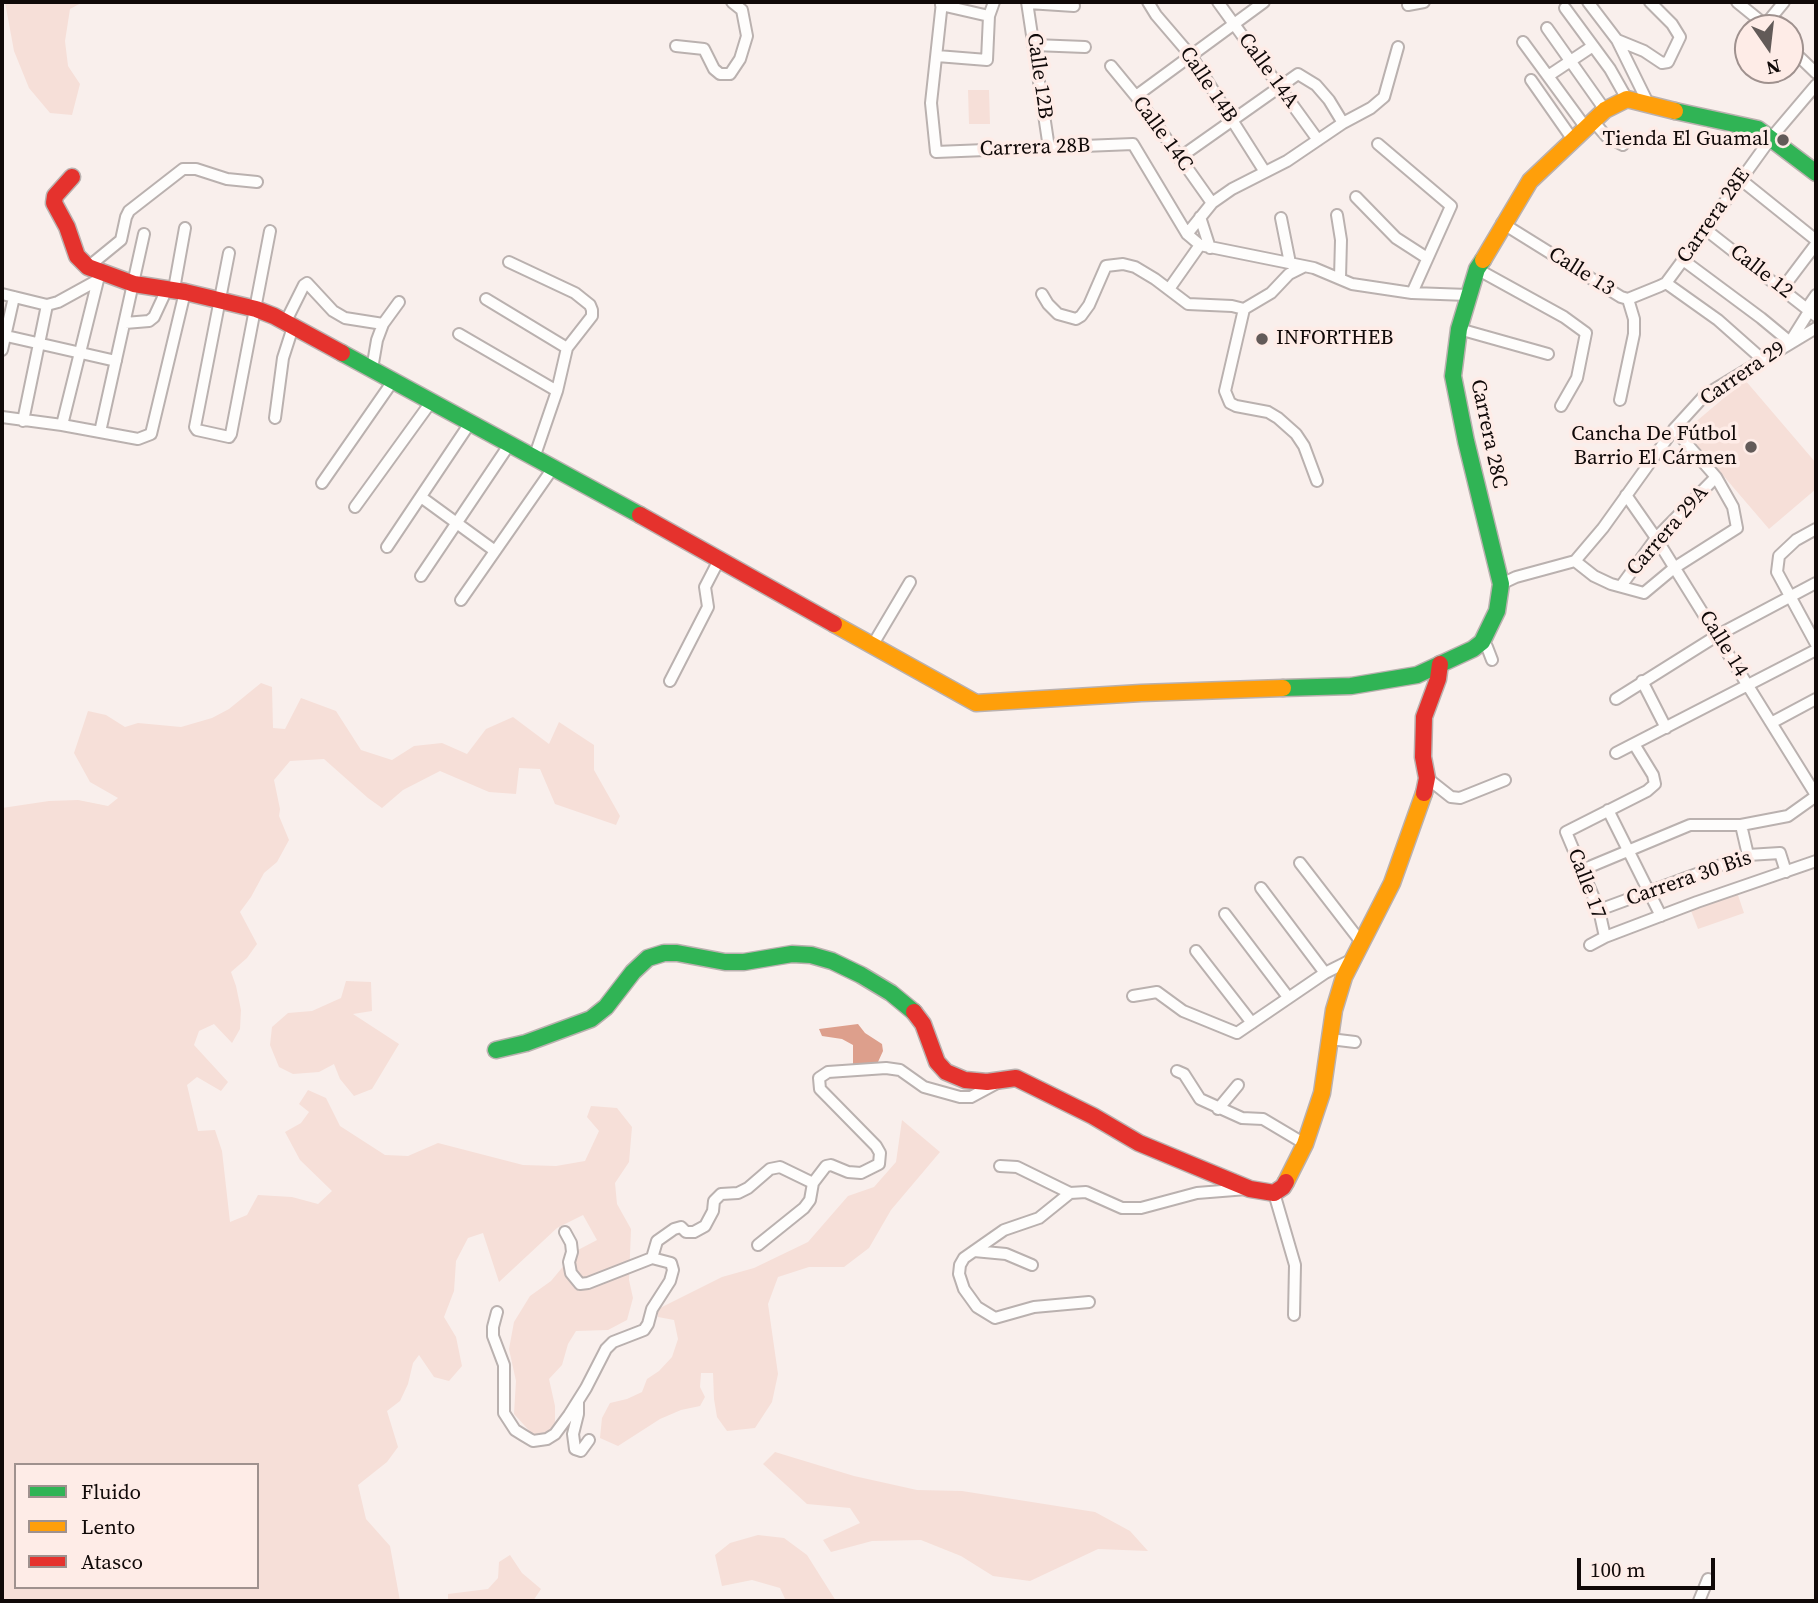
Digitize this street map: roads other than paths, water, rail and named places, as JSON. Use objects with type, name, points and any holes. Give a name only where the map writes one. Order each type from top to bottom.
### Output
[{"type":"street","points":[[676,46],[704,49],[714,69],[720,74],[730,74],[740,59],[747,36],[742,10],[732,2]]},
{"type":"street","points":[[989,16],[941,3],[937,56],[987,60],[989,16],[994,2]]},
{"type":"street","points":[[1027,2],[1074,6]]},
{"type":"street","name":"Calle 12B","points":[[1027,2],[1049,148]]},
{"type":"street","name":"Calle 14B","points":[[1148,2],[1192,57],[1265,172]]},
{"type":"street","name":"Calle 14A","points":[[1218,2],[1318,140]]},
{"type":"street","points":[[1136,96],[1264,2]]},
{"type":"street","points":[[1408,5],[1424,2]]},
{"type":"street","points":[[1588,2],[1617,40],[1648,103]]},
{"type":"street","points":[[1617,40],[1665,64],[1680,37],[1672,24],[1650,2]]},
{"type":"street","points":[[1737,2],[1751,14]]},
{"type":"street","points":[[1565,8],[1610,69],[1627,99],[1696,117],[1758,129],[1816,173]]},
{"type":"street","points":[[1547,28],[1570,60],[1595,120]]},
{"type":"street","points":[[1523,42],[1548,75],[1595,120],[1606,136],[1623,145]]},
{"type":"street","points":[[1034,45],[1084,47]]},
{"type":"street","points":[[1548,75],[1593,46]]},
{"type":"street","points":[[1398,47],[1384,97],[1287,161],[1232,189],[1212,204],[1187,234],[1205,246],[1314,268],[1352,285],[1412,293],[1468,295]]},
{"type":"street","name":"Carrera 28B","points":[[937,56],[931,103],[936,152],[1133,144],[1187,234]]},
{"type":"street","name":"Calle 14C","points":[[1111,66],[1136,96],[1212,204]]},
{"type":"street","points":[[1180,158],[1298,74],[1316,85],[1343,122]]},
{"type":"street","points":[[1531,80],[1573,140]]},
{"type":"street","name":"Carrera 28E","points":[[1666,283],[1771,138],[1816,85]]},
{"type":"street","name":"Carrera 28C","points":[[1482,642],[1497,611],[1501,584],[1466,442],[1453,376],[1459,329],[1468,295],[1477,269],[1502,223],[1530,181],[1595,120],[1627,99]]},
{"type":"street","points":[[1378,144],[1451,206],[1412,293]]},
{"type":"street","points":[[2,294],[47,305],[58,302],[95,273],[121,240],[129,211],[183,169],[196,169],[227,179],[257,182]]},
{"type":"street","points":[[72,177],[55,195],[54,203],[70,234],[77,256],[95,273],[134,284],[175,290],[256,309],[289,325],[720,558],[976,703],[1141,693],[1351,686],[1417,675],[1482,642],[1492,660]]},
{"type":"street","points":[[1740,179],[1816,242],[1782,289]]},
{"type":"street","points":[[1356,197],[1396,238],[1427,258]]},
{"type":"street","points":[[1337,215],[1341,240],[1340,278]]},
{"type":"street","points":[[1169,289],[1205,246],[1200,217]]},
{"type":"street","points":[[1281,218],[1290,262]]},
{"type":"street","name":"Calle 13","points":[[1502,223],[1595,283],[1628,299],[1666,283]]},
{"type":"street","points":[[2,417],[138,439],[151,434],[185,228]]},
{"type":"street","name":"Calle 12","points":[[1705,229],[1811,311]]},
{"type":"street","points":[[229,253],[195,427],[197,430],[229,438],[232,434],[270,231]]},
{"type":"street","points":[[100,432],[145,234]]},
{"type":"street","points":[[1683,260],[1790,342],[1811,311],[1816,295]]},
{"type":"street","points":[[509,262],[575,293],[590,305],[592,316],[568,348],[557,391],[534,458]]},
{"type":"street","points":[[1042,294],[1058,314],[1076,319],[1089,305],[1106,266],[1123,264],[1135,267],[1188,304],[1244,309],[1271,293],[1289,274],[1303,267]]},
{"type":"street","points":[[1477,269],[1564,317],[1586,333],[1577,378],[1561,406]]},
{"type":"street","points":[[62,425],[95,273]]},
{"type":"street","points":[[1666,283],[1717,320],[1762,359]]},
{"type":"street","points":[[275,418],[289,325],[304,285],[307,284],[333,311],[345,318],[383,324]]},
{"type":"street","points":[[125,323],[149,321],[175,290]]},
{"type":"street","points":[[2,350],[3,336],[14,297]]},
{"type":"street","points":[[486,299],[568,348]]},
{"type":"street","points":[[1620,400],[1634,334],[1634,319],[1628,299]]},
{"type":"street","points":[[372,369],[383,324],[399,302]]},
{"type":"street","points":[[23,421],[47,305]]},
{"type":"street","points":[[1244,309],[1228,372],[1226,397],[1236,407],[1268,412],[1296,434],[1304,446],[1317,481]]},
{"type":"street","name":"Carrera 29","points":[[1575,561],[1603,528],[1674,429],[1705,395],[1816,328]]},
{"type":"street","points":[[1459,329],[1548,354]]},
{"type":"street","points":[[459,334],[557,391]]},
{"type":"street","points":[[3,336],[116,361]]},
{"type":"street","points":[[322,483],[393,381]]},
{"type":"street","points":[[355,507],[431,402]]},
{"type":"street","points":[[387,547],[470,423]]},
{"type":"street","points":[[1501,584],[1516,577],[1575,561],[1594,576],[1644,593],[1674,568],[1737,528],[1733,507],[1716,477],[1674,429]]},
{"type":"street","points":[[421,576],[509,445]]},
{"type":"street","points":[[461,600],[553,468]]},
{"type":"street","name":"Carrera 29A","points":[[1620,586],[1656,538],[1716,477]]},
{"type":"street","name":"Calle 14","points":[[1626,495],[1718,635],[1816,796]]},
{"type":"street","points":[[421,497],[495,551]]},
{"type":"street","points":[[1616,753],[1749,686],[1816,647],[1777,572],[1779,556],[1796,540],[1816,529]]},
{"type":"street","points":[[670,681],[708,607],[705,587],[720,558]]},
{"type":"street","points":[[872,646],[910,582]]},
{"type":"street","points":[[1616,699],[1718,635],[1816,583]]},
{"type":"street","points":[[496,1050],[526,1043],[591,1019],[606,1007],[640,965],[648,958],[664,953],[725,962],[744,962],[792,954],[811,955],[832,961],[891,993],[910,1007],[923,1024],[937,1062],[946,1072],[965,1080],[987,1082],[1016,1078],[1093,1116],[1139,1143],[1250,1189],[1274,1193],[1283,1187],[1305,1144],[1322,1093],[1334,1010],[1353,959],[1392,883],[1422,803],[1427,778],[1423,757],[1424,717],[1438,679],[1440,664]]},
{"type":"street","points":[[1642,681],[1666,728]]},
{"type":"street","points":[[1771,723],[1816,699]]},
{"type":"street","points":[[1634,744],[1653,775],[1655,784],[1647,791],[1608,810],[1661,916]]},
{"type":"street","points":[[1427,778],[1451,797],[1460,798],[1505,780]]},
{"type":"street","points":[[1583,870],[1690,825],[1741,825],[1788,816],[1816,796]]},
{"type":"street","name":"Calle 17","points":[[1605,937],[1600,910],[1566,832],[1608,810]]},
{"type":"street","points":[[1741,825],[1748,855]]},
{"type":"street","name":"Carrera 30 Bis","points":[[1600,910],[1748,855],[1780,853],[1786,872]]},
{"type":"street","points":[[1590,945],[1661,916],[1816,861]]},
{"type":"street","points":[[1300,863],[1361,942]]},
{"type":"street","points":[[1261,888],[1325,973]]},
{"type":"street","points":[[1225,914],[1288,997]]},
{"type":"street","points":[[1196,951],[1252,1023]]},
{"type":"street","points":[[1133,996],[1157,992],[1184,1011],[1237,1033],[1325,973],[1353,959]]},
{"type":"street","points":[[1330,1039],[1356,1042]]},
{"type":"street","points":[[758,1245],[804,1208],[810,1200],[813,1183],[826,1166],[861,1173],[879,1164],[880,1153],[876,1146],[820,1089],[819,1078],[828,1072],[886,1068],[900,1070],[924,1087],[960,1097],[971,1097],[1003,1080]]},
{"type":"street","points":[[1177,1071],[1184,1074],[1200,1099],[1242,1118],[1263,1119],[1305,1144]]},
{"type":"street","points":[[1218,1109],[1238,1085]]},
{"type":"street","points":[[1000,1166],[1017,1167],[1070,1193],[1086,1192],[1122,1208],[1141,1208],[1197,1193],[1250,1189]]},
{"type":"street","points":[[652,1258],[657,1241],[674,1229],[681,1227],[687,1232],[694,1232],[705,1226],[713,1211],[714,1200],[721,1194],[738,1193],[748,1188],[770,1169],[780,1167],[813,1183]]},
{"type":"street","points":[[1070,1193],[1039,1218],[1004,1230],[964,1258],[959,1274],[964,1289],[977,1307],[995,1318],[1034,1307],[1089,1302]]},
{"type":"street","points":[[1274,1193],[1294,1265],[1294,1315]]},
{"type":"street","points":[[497,1312],[493,1336],[504,1365],[504,1413],[515,1430],[533,1441],[547,1439],[555,1434],[586,1388],[606,1349],[613,1342],[644,1330],[673,1270],[671,1264],[652,1258],[604,1279],[580,1284],[571,1273],[571,1243],[565,1232]]},
{"type":"street","points":[[974,1251],[1006,1255],[1032,1265]]},
{"type":"street","points":[[578,1398],[578,1414],[573,1434],[575,1449],[581,1451],[589,1440]]},
{"type":"street","points":[[1699,1601],[1708,1578]]},
{"type":"place","name":"Tienda El Guamal","points":[[1783,140]]},
{"type":"place","name":"INFORTHEB","points":[[1262,339]]},
{"type":"place","name":"Cancha De Fútbol Barrio El Cármen","points":[[1751,447]]}]
